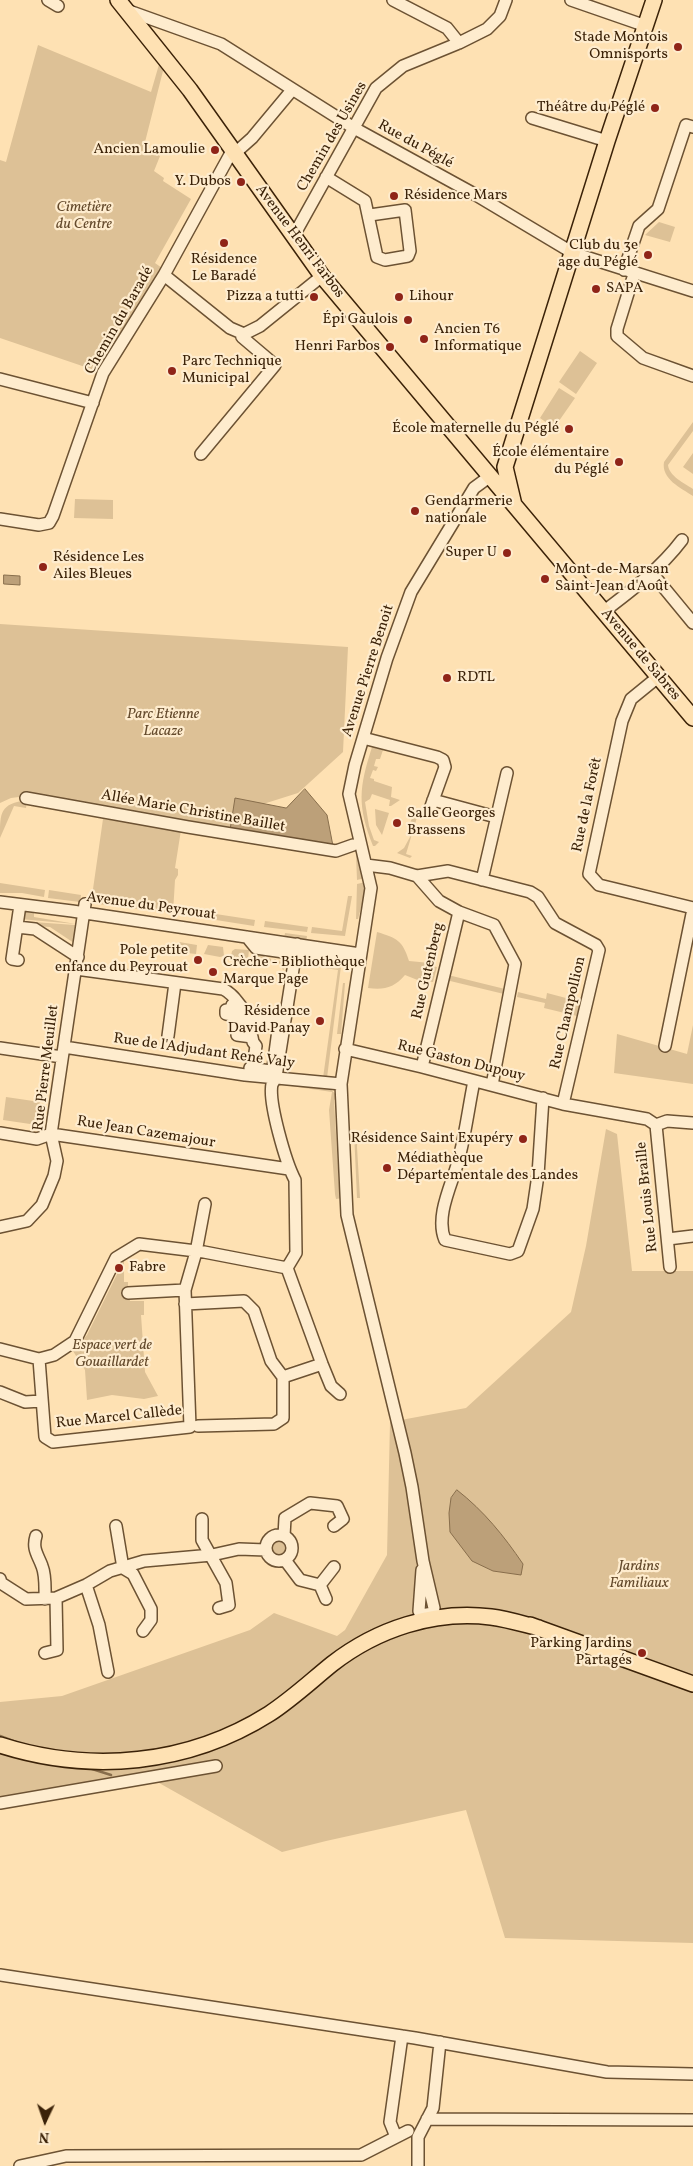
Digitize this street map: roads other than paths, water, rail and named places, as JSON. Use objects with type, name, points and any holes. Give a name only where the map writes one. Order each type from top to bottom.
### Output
[{"type":"main road","name":"Avenue Henri Farbos","points":[[118,0],[190,90],[322,276],[489,477]]},
{"type":"main road","points":[[515,507],[505,467],[607,141],[654,0]]},
{"type":"main road","points":[[489,477],[505,467]]},
{"type":"main road","name":"Avenue de Sabres","points":[[489,477],[693,718]]},
{"type":"main road","points":[[333,1663],[348,1646],[368,1633],[404,1616],[462,1608],[498,1614],[693,1684]]},
{"type":"main road","points":[[0,1745],[38,1755],[108,1762],[136,1761],[182,1753],[223,1738],[271,1713],[333,1663],[366,1643],[424,1614]]},
{"type":"street","points":[[393,0],[447,28],[459,43]]},
{"type":"street","name":"Chemin des Usines","points":[[293,237],[376,88],[403,66],[459,43],[487,29],[500,16],[506,0]]},
{"type":"street","points":[[571,0],[646,26]]},
{"type":"street","name":"Rue du Péglé","points":[[128,11],[221,44],[354,128],[476,195],[573,253],[693,291]]},
{"type":"street","name":"Chemin du Baradé","points":[[0,519],[39,525],[49,523],[103,373],[164,275],[233,153],[252,138],[292,90]]},
{"type":"street","points":[[532,118],[607,141]]},
{"type":"street","points":[[690,126],[658,209],[639,226],[617,336],[642,358],[693,376]]},
{"type":"street","points":[[326,177],[365,201],[370,215],[377,257],[385,260],[408,256],[410,251],[405,210],[370,215]]},
{"type":"street","points":[[164,275],[234,331],[244,334],[260,326],[322,276]]},
{"type":"street","points":[[200,454],[275,365],[242,337],[244,334]]},
{"type":"street","points":[[0,379],[93,403]]},
{"type":"street","name":"Avenue Pierre Benoit","points":[[424,1614],[423,1560],[405,1454],[347,1216],[340,1084],[360,954],[371,897],[370,879],[350,794],[354,765],[387,658],[411,592],[474,488],[489,477]]},
{"type":"street","points":[[603,612],[672,553],[682,540]]},
{"type":"street","points":[[651,572],[693,624]]},
{"type":"street","name":"Rue de la Forêt","points":[[658,677],[631,699],[622,721],[588,874],[599,884],[693,908]]},
{"type":"street","points":[[363,738],[443,760],[445,767],[432,805],[496,817]]},
{"type":"street","points":[[482,880],[506,773]]},
{"type":"street","name":"Allée Marie Christine Baillet","points":[[26,798],[336,851],[353,845]]},
{"type":"street","name":"Rue Champollion","points":[[366,865],[390,868],[417,876],[448,871],[530,892],[538,897],[555,923],[564,930],[589,939],[599,950],[563,1104]]},
{"type":"street","points":[[417,876],[440,901],[459,912],[494,925],[515,964],[492,1086]]},
{"type":"street","name":"Avenue du Peyrouat","points":[[0,902],[20,905],[84,908],[247,937],[296,949],[360,954]]},
{"type":"street","points":[[18,960],[12,959],[20,905]]},
{"type":"street","name":"Rue Pierre Meuillet","points":[[0,1227],[27,1221],[42,1205],[54,1176],[56,1162],[52,1134],[84,908]]},
{"type":"street","points":[[665,1046],[693,908]]},
{"type":"street","name":"Rue Gutenberg","points":[[422,1067],[459,912]]},
{"type":"street","points":[[17,926],[35,928],[77,963],[172,983],[223,989],[229,992],[247,1013],[285,1020]]},
{"type":"street","points":[[287,1268],[296,1253],[295,1180],[289,1169],[273,1101],[272,1083],[276,1077],[296,949]]},
{"type":"street","points":[[168,1036],[172,983]]},
{"type":"street","points":[[232,1005],[247,1020],[274,1024],[278,1030],[273,1068],[270,1071],[250,1068],[253,1065],[256,1046],[252,1037],[237,1035],[240,1016],[226,1014],[226,1010],[231,1010],[232,1005]]},
{"type":"street","name":"Rue de l'Adjudant René Valy","points":[[0,1048],[63,1052],[245,1075],[340,1084]]},
{"type":"street","name":"Rue Gaston Dupouy","points":[[345,1049],[563,1104],[647,1119],[656,1125]]},
{"type":"street","points":[[474,1081],[460,1156],[448,1189],[441,1231],[445,1240],[510,1254],[518,1251],[533,1209],[538,1175],[543,1098]]},
{"type":"street","points":[[656,1125],[667,1121],[693,1123]]},
{"type":"street","name":"Rue Louis Braille","points":[[656,1125],[670,1267]]},
{"type":"street","name":"Rue Jean Cazemajour","points":[[0,1133],[37,1139],[52,1134],[289,1169]]},
{"type":"street","name":"Rue Marcel Callède","points":[[39,1359],[45,1437],[53,1442],[190,1427],[185,1290],[196,1252],[205,1204]]},
{"type":"street","points":[[668,1239],[693,1236]]},
{"type":"street","points":[[0,1349],[39,1359],[54,1355],[76,1342],[116,1258],[139,1244],[287,1268]]},
{"type":"street","points":[[287,1268],[331,1386],[340,1394]]},
{"type":"street","points":[[128,1293],[185,1290]]},
{"type":"street","points":[[185,1304],[244,1301],[254,1311],[271,1361],[283,1377],[284,1418],[274,1424],[198,1426]]},
{"type":"street","points":[[283,1377],[322,1364]]},
{"type":"street","points":[[0,1392],[25,1402],[42,1401]]},
{"type":"street","points":[[284,1536],[285,1518],[310,1503],[336,1506],[343,1519],[334,1526]]},
{"type":"street","points":[[202,1519],[202,1540],[212,1555],[226,1584],[229,1604],[219,1608]]},
{"type":"street","points":[[116,1526],[123,1568],[133,1574],[151,1609],[151,1620],[143,1631]]},
{"type":"street","points":[[277,1535],[284,1536],[290,1540],[293,1550],[291,1555],[285,1560],[278,1562],[272,1559],[266,1550],[270,1539],[277,1535]]},
{"type":"street","points":[[36,1536],[36,1558],[42,1566],[50,1598],[57,1650],[45,1653]]},
{"type":"street","points":[[0,1582],[26,1599],[50,1598],[86,1585],[110,1572],[144,1561],[212,1555],[239,1549],[266,1550]]},
{"type":"street","points":[[285,1560],[300,1580],[320,1585]]},
{"type":"street","points":[[320,1585],[334,1567]]},
{"type":"street","points":[[86,1585],[98,1625],[108,1672]]},
{"type":"street","points":[[320,1585],[326,1599]]},
{"type":"street","points":[[0,1803],[216,1766]]},
{"type":"street","points":[[0,1975],[440,2042],[607,2072],[693,2074]]},
{"type":"street","points":[[396,2137],[390,2122],[402,2036]]},
{"type":"street","points":[[418,2166],[418,2137],[433,2108],[440,2042]]},
{"type":"street","points":[[428,2119],[693,2120]]},
{"type":"street","points":[[20,2166],[66,2156],[361,2155],[408,2131]]},
{"type":"waterway","points":[[0,1736],[16,1742]]},
{"type":"waterway","points":[[89,1768],[111,1775]]},
{"type":"place","name":"Stade Montois Omnisports","points":[[678,47]]},
{"type":"place","name":"Théâtre du Péglé","points":[[655,108]]},
{"type":"place","name":"Ancien Lamoulie","points":[[215,150]]},
{"type":"place","name":"Y. Dubos","points":[[241,182]]},
{"type":"place","name":"Résidence Mars","points":[[394,196]]},
{"type":"place","name":"Résidence Le Baradé","points":[[224,243]]},
{"type":"place","name":"Club du 3e age du Péglé","points":[[648,255]]},
{"type":"place","name":"SAPA","points":[[596,289]]},
{"type":"place","name":"Pizza a tutti","points":[[314,297]]},
{"type":"place","name":"Lihour","points":[[399,297]]},
{"type":"place","name":"Épi Gaulois","points":[[408,320]]},
{"type":"place","name":"Ancien T6 Informatique","points":[[424,339]]},
{"type":"place","name":"Henri Farbos","points":[[390,347]]},
{"type":"place","name":"Parc Technique Municipal","points":[[172,371]]},
{"type":"place","name":"École maternelle du Péglé","points":[[569,429]]},
{"type":"place","name":"École élémentaire du Péglé","points":[[619,462]]},
{"type":"place","name":"Gendarmerie nationale","points":[[415,511]]},
{"type":"place","name":"Super U","points":[[507,553]]},
{"type":"place","name":"Résidence Les Ailes Bleues","points":[[43,567]]},
{"type":"place","name":"Mont-de-Marsan Saint-Jean d'Août","points":[[545,579]]},
{"type":"place","name":"RDTL","points":[[447,678]]},
{"type":"place","name":"Salle Georges Brassens","points":[[397,823]]},
{"type":"place","name":"Pole petite enfance du Peyrouat","points":[[198,960]]},
{"type":"place","name":"Crèche - Bibliothèque Marque Page","points":[[213,972]]},
{"type":"place","name":"Résidence David Panay","points":[[320,1021]]},
{"type":"place","name":"Résidence Saint Exupéry","points":[[523,1139]]},
{"type":"place","name":"Médiathèque Départementale des Landes","points":[[387,1168]]},
{"type":"place","name":"Fabre","points":[[119,1268]]},
{"type":"place","name":"Parking Jardins Partagés","points":[[642,1653]]},
{"type":"park label","name":"Cimetière du Centre","points":[[84,216]]},
{"type":"park label","name":"Parc Etienne Lacaze","points":[[163,724]]},
{"type":"park label","name":"Espace vert de Gouaillardet","points":[[112,1354]]},
{"type":"park label","name":"Jardins Familiaux","points":[[639,1576]]}]
